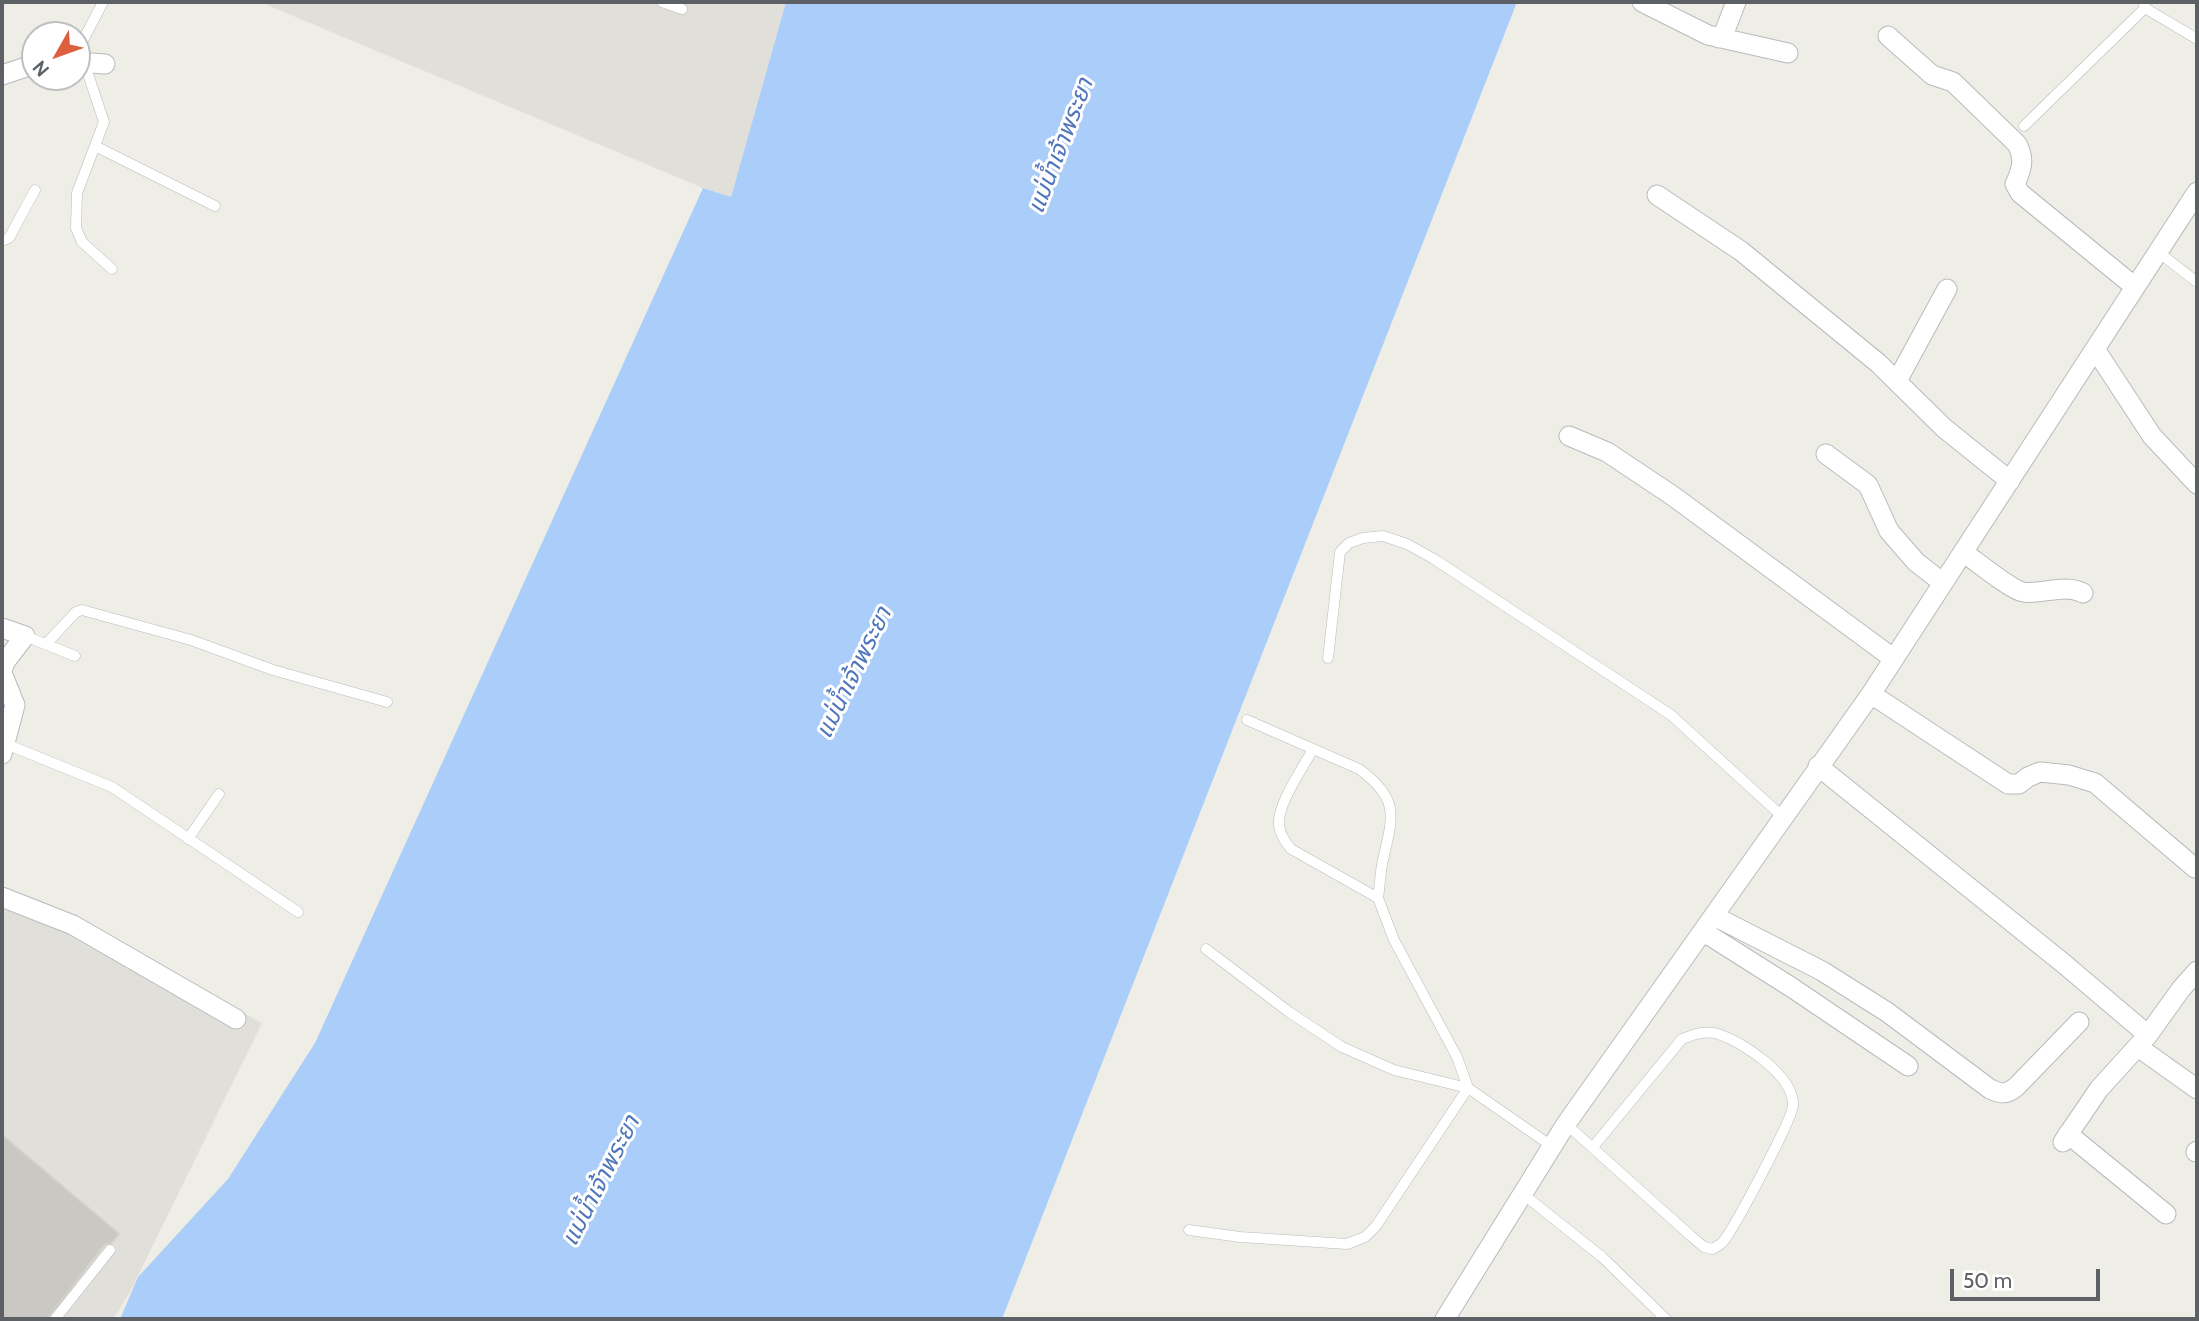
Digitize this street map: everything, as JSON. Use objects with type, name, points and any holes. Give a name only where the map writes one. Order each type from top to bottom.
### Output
[{"type":"street","points":[[1642,2],[1709,35],[1788,54]]},
{"type":"street","points":[[1719,38],[1724,33],[1737,2]]},
{"type":"street","points":[[1888,36],[1932,75],[1953,82],[2017,144],[2022,154],[2022,167],[2015,184],[2020,193],[2136,287]]},
{"type":"street","points":[[91,61],[105,64]]},
{"type":"street","points":[[2,75],[21,69]]},
{"type":"street","points":[[1445,1319],[1566,1124],[1871,694],[2197,192]]},
{"type":"street","points":[[1657,195],[1741,251],[1869,355],[1944,428],[2010,481]]},
{"type":"street","points":[[1897,381],[1947,289]]},
{"type":"street","points":[[2095,349],[2152,436],[2197,484]]},
{"type":"street","points":[[1569,436],[1607,452],[1673,496],[1894,659]]},
{"type":"street","points":[[1826,454],[1868,485],[1889,531],[1916,562],[1943,583]]},
{"type":"street","points":[[1963,552],[2019,592],[2066,589],[2083,593]]},
{"type":"street","points":[[2,628],[25,636],[5,662],[2,672],[15,705],[4,749]]},
{"type":"street","points":[[1871,694],[2008,784],[2019,784],[2040,772],[2070,775],[2095,783],[2195,868]]},
{"type":"street","points":[[1818,766],[2063,963],[2143,1041],[2197,1088]]},
{"type":"street","points":[[2,897],[73,925],[236,1018]]},
{"type":"street","points":[[1709,924],[1822,971],[1887,1012],[1990,1089],[2002,1094],[2008,1094],[2016,1087],[2079,1022]]},
{"type":"street","points":[[1709,924],[1791,987],[1908,1066]]},
{"type":"street","points":[[2166,1214],[2066,1138],[2099,1089],[2143,1041],[2197,971]]},
{"type":"lane","points":[[91,30],[103,2]]},
{"type":"lane","points":[[662,2],[682,9]]},
{"type":"lane","points":[[2024,126],[2144,5],[2197,39]]},
{"type":"lane","points":[[91,89],[104,122],[77,193],[76,228],[82,242],[112,269]]},
{"type":"lane","points":[[95,146],[215,206]]},
{"type":"lane","points":[[2,241],[9,238],[35,190]]},
{"type":"lane","points":[[2158,252],[2197,282]]},
{"type":"lane","points":[[1328,658],[1340,552],[1349,543],[1363,538],[1383,536],[1407,544],[1671,715],[1784,818]]},
{"type":"lane","points":[[46,644],[76,612],[82,610],[191,640],[273,670],[387,702]]},
{"type":"lane","points":[[25,636],[75,656]]},
{"type":"lane","points":[[1247,720],[1359,769],[1375,781],[1387,796],[1392,814],[1390,837],[1383,861],[1378,898],[1394,940],[1457,1057],[1468,1088]]},
{"type":"lane","points":[[4,749],[112,787],[298,912]]},
{"type":"lane","points":[[1313,749],[1281,810],[1279,825],[1283,839],[1292,849],[1378,898]]},
{"type":"lane","points":[[188,839],[219,794]]},
{"type":"lane","points":[[1206,949],[1342,1047],[1394,1070],[1468,1088],[1553,1147]]},
{"type":"lane","points":[[1566,1124],[1691,1237],[1704,1247],[1713,1249],[1721,1243],[1734,1224],[1786,1128],[1793,1107],[1792,1094],[1784,1080],[1767,1063],[1718,1034],[1699,1032],[1682,1039],[1594,1147]]},
{"type":"lane","points":[[1188,1230],[1323,1244],[1347,1244],[1365,1237],[1376,1226],[1468,1088]]},
{"type":"lane","points":[[1523,1194],[1602,1257],[1666,1319]]},
{"type":"lane","points":[[55,1319],[110,1250]]},
{"type":"shaded area","points":[[260,2],[786,2],[731,197],[703,188]]},
{"type":"shaded area","points":[[2,892],[40,903],[262,1023],[130,1292],[113,1319],[2,1319]]},
{"type":"water","name":"แม่น้ำเจ้าพระยา","points":[[786,2],[1517,2],[1002,1319],[120,1319],[138,1277],[228,1179],[315,1043],[703,188],[731,197]]},
{"type":"building","points":[[2,1135],[119,1234],[111,1243],[104,1245],[47,1319],[2,1319]]}]
